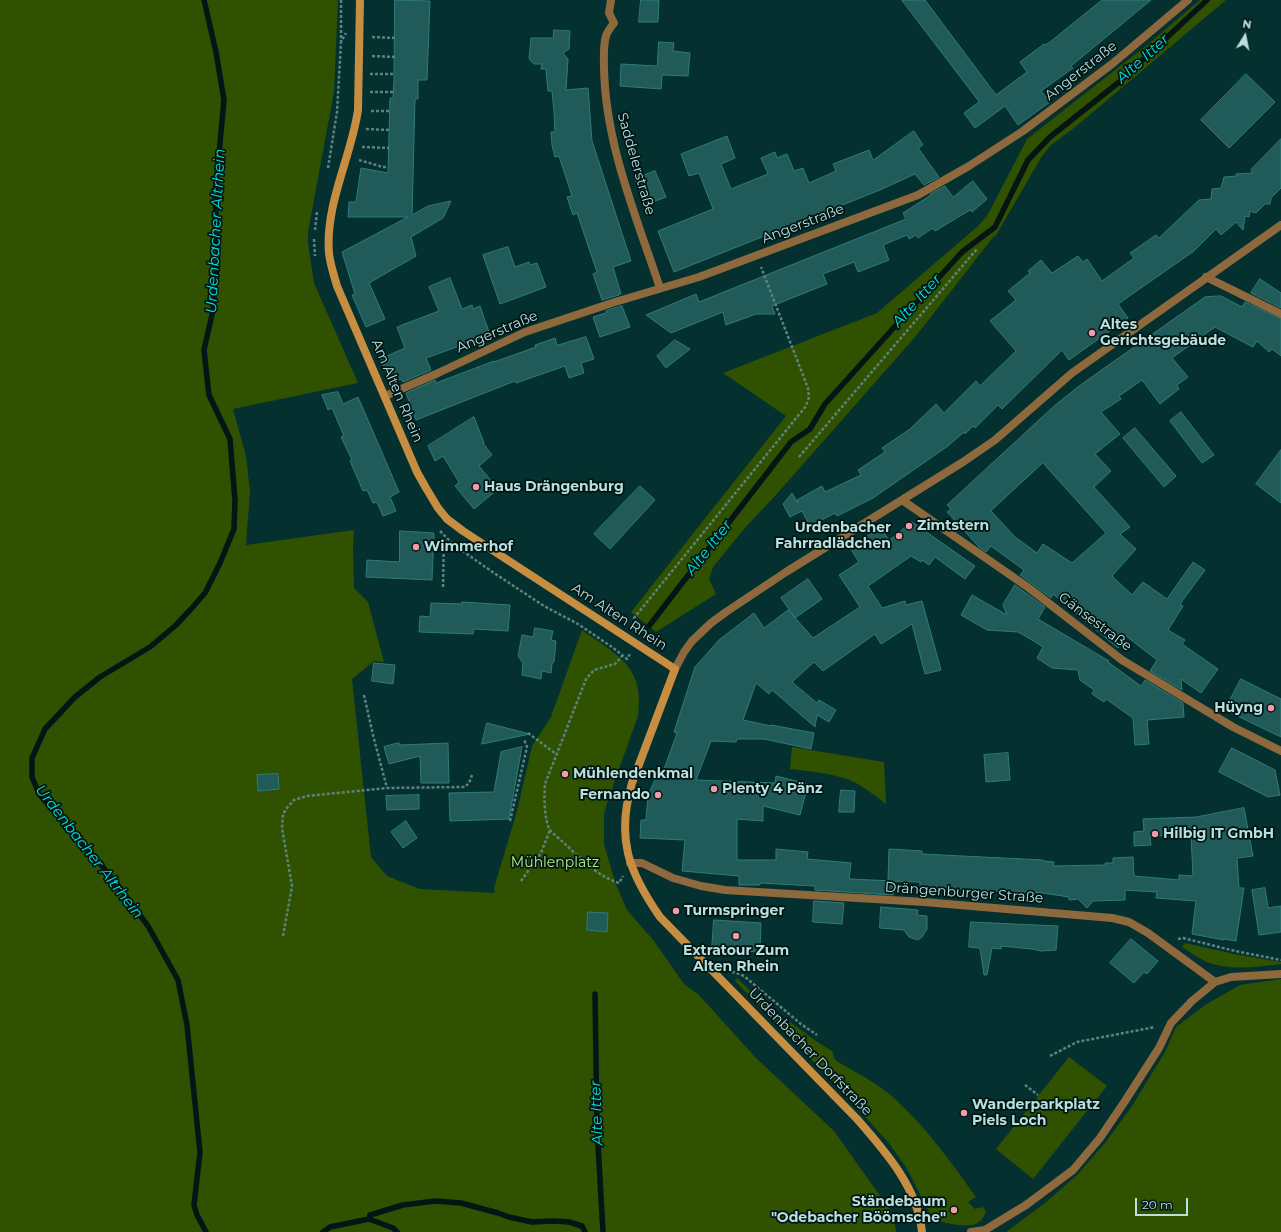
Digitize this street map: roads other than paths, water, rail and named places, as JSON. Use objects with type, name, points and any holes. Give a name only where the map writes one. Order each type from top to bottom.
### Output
[{"type":"street","name":"Am Alten Rhein","points":[[360,0],[359,92],[356,128],[330,222],[329,253],[337,286],[420,477],[438,508],[463,532],[674,669]]},
{"type":"street","name":"Saddelerstraße","points":[[611,0],[609,13],[614,23],[606,36],[604,48],[604,76],[607,111],[623,178],[660,288]]},
{"type":"street","name":"Angerstraße","points":[[384,396],[436,374],[525,332],[699,276],[918,195],[969,166],[1023,131],[1112,64],[1188,0]]},
{"type":"street","name":"Urdenbacher Dorfstraße","points":[[922,1232],[917,1210],[911,1194],[898,1171],[858,1119],[660,916],[648,900],[630,863],[626,846],[624,826],[627,802],[632,783],[674,669],[692,641],[711,623],[786,572],[963,462],[995,440],[1072,373],[1281,225]]},
{"type":"street","points":[[1206,277],[1281,314]]},
{"type":"street","name":"Gänsestraße","points":[[902,500],[1029,588],[1122,660],[1233,727],[1281,751]]},
{"type":"street","name":"Drängenburger Straße","points":[[630,863],[642,863],[673,878],[701,886],[725,890],[924,902],[1112,918],[1130,922],[1162,943],[1215,982]]},
{"type":"street","points":[[971,1232],[985,1230],[1026,1205],[1073,1170],[1100,1138],[1125,1101],[1160,1048],[1171,1023],[1192,1001],[1215,982],[1231,977],[1281,974]]},
{"type":"waterway","name":"Urdenbacher Altrhein","points":[[204,0],[216,52],[224,100],[215,196],[218,253],[213,310],[204,350],[209,395],[230,439],[235,500],[234,529],[220,563],[205,593],[175,626],[150,647],[100,677],[75,697],[45,729],[32,758],[32,777],[39,794],[102,866],[148,926],[178,980],[187,1025],[200,1152],[194,1205],[197,1215],[206,1232]]},
{"type":"waterway","name":"Alte Itter","points":[[649,626],[791,442],[810,429],[825,404],[962,252],[995,227],[1028,160],[1050,137],[1118,83],[1207,0]]},
{"type":"waterway","name":"Alte Itter","points":[[595,994],[597,1127],[603,1232]]},
{"type":"waterway","name":"Alte Itter","points":[[369,1219],[370,1215],[403,1205],[435,1201],[461,1203],[532,1222],[569,1222],[582,1226],[585,1232]]},
{"type":"waterway","name":"Urdenbacher Altrhein","points":[[323,1232],[330,1227],[369,1219],[393,1228],[397,1232]]},
{"type":"place","name":"Altes Gerichtsgebäude","points":[[1092,333]]},
{"type":"place","name":"Haus Drängenburg","points":[[476,487]]},
{"type":"place","name":"Zimtstern","points":[[909,526]]},
{"type":"place","name":"Urdenbacher Fahrradlädchen","points":[[899,536]]},
{"type":"place","name":"Wimmerhof","points":[[416,547]]},
{"type":"place","name":"Hüyng","points":[[1271,708]]},
{"type":"place","name":"Mühlendenkmal","points":[[565,774]]},
{"type":"place","name":"Plenty 4 Pänz","points":[[714,789]]},
{"type":"place","name":"Fernando","points":[[658,795]]},
{"type":"place","name":"Hilbig IT GmbH","points":[[1155,834]]},
{"type":"place","name":"Turmspringer","points":[[676,911]]},
{"type":"place","name":"Extratour Zum Alten Rhein","points":[[736,936]]},
{"type":"place","name":"Wanderparkplatz Piels Loch","points":[[964,1113]]},
{"type":"place","name":"Ständebaum \"Odebacher Böömsche\"","points":[[954,1210]]},
{"type":"park label","name":"Mühlenplatz","points":[[555,863]]}]
